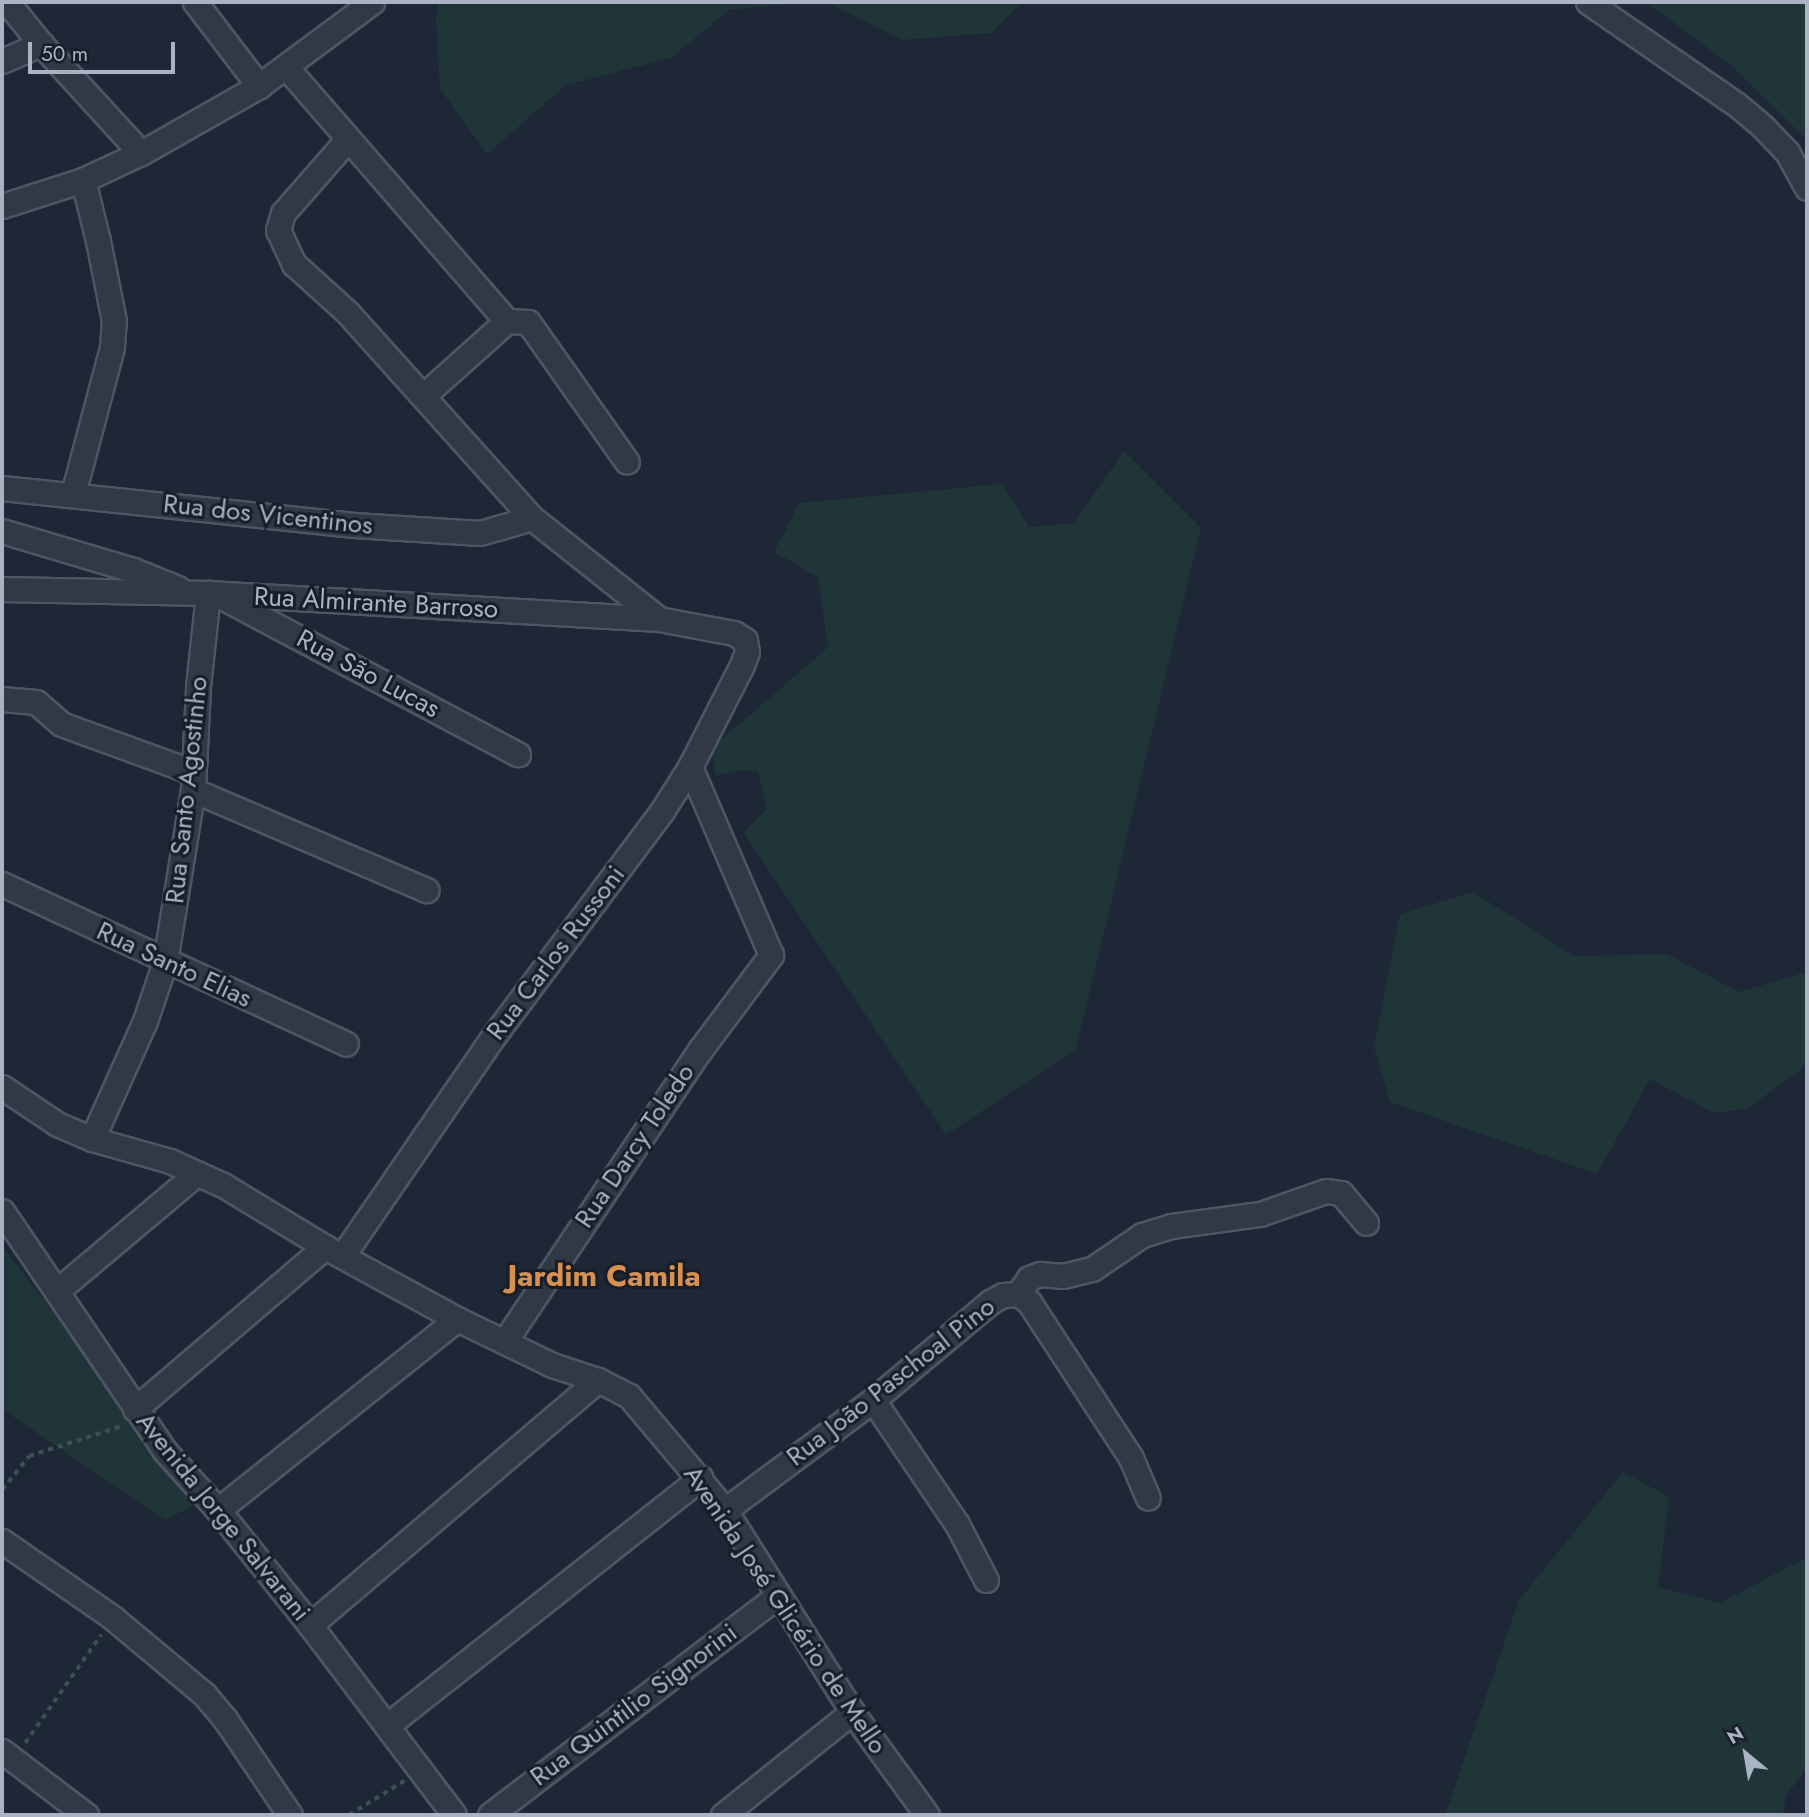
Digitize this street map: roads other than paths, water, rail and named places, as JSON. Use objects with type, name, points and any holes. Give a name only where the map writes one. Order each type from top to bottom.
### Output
[{"type":"street","points":[[7,2],[41,44],[141,153]]},
{"type":"street","points":[[195,2],[258,86]]},
{"type":"street","points":[[2,206],[83,180],[141,153],[258,86],[372,2]]},
{"type":"street","points":[[1588,2],[1736,104],[1787,152],[1807,188]]},
{"type":"street","points":[[2,61],[41,44]]},
{"type":"street","points":[[286,67],[508,321]]},
{"type":"street","points":[[348,140],[284,213],[278,230],[294,264],[348,313],[532,518],[659,619]]},
{"type":"street","points":[[73,494],[112,347],[114,321],[83,180]]},
{"type":"street","points":[[423,396],[508,321],[528,322],[627,462]]},
{"type":"street","name":"Rua dos Vicentinos","points":[[2,488],[354,525],[480,533],[532,518]]},
{"type":"street","points":[[2,531],[206,594]]},
{"type":"street","name":"Rua Almirante Barroso","points":[[2,589],[206,594],[659,619],[734,633],[746,640]]},
{"type":"street","name":"Rua São Lucas","points":[[206,594],[518,754]]},
{"type":"street","name":"Rua Santo Agostinho","points":[[92,1139],[145,1021],[165,962],[193,781],[206,594]]},
{"type":"street","name":"Rua Carlos Russoni","points":[[139,1414],[334,1251],[654,822],[690,767],[742,665],[747,652],[746,640]]},
{"type":"street","points":[[2,699],[36,702],[61,724],[193,781],[426,890]]},
{"type":"street","name":"Rua Darcy Toledo","points":[[505,1341],[700,1050],[771,955],[690,767]]},
{"type":"street","name":"Rua Santo Elias","points":[[2,884],[346,1044]]},
{"type":"street","name":"Avenida José Glicério de Mello","points":[[2,1087],[57,1124],[92,1139],[170,1161],[223,1185],[334,1251],[457,1319],[552,1365],[598,1380],[639,1404],[725,1510],[852,1712],[927,1815]]},
{"type":"street","points":[[57,1291],[197,1173]]},
{"type":"street","name":"Rua João Paschoal Pino","points":[[725,1510],[873,1400],[990,1302],[1003,1295],[1017,1294],[1030,1278],[1040,1274],[1063,1276],[1092,1269],[1142,1235],[1171,1226],[1260,1214],[1326,1191],[1341,1193],[1366,1223]]},
{"type":"street","name":"Avenida Jorge Salvarani","points":[[2,1211],[165,1451],[218,1510],[310,1625],[388,1724],[454,1815]]},
{"type":"street","points":[[1017,1294],[1029,1301],[1131,1458],[1147,1498]]},
{"type":"street","points":[[218,1510],[457,1319]]},
{"type":"street","points":[[310,1625],[598,1380]]},
{"type":"street","points":[[873,1400],[957,1524],[986,1580]]},
{"type":"street","points":[[388,1724],[700,1478]]},
{"type":"street","points":[[2,1541],[113,1618],[204,1694],[225,1719],[290,1815]]},
{"type":"street","name":"Rua Quintilio Signorini","points":[[490,1815],[777,1596]]},
{"type":"street","points":[[723,1815],[852,1712]]},
{"type":"street","points":[[8,1755],[86,1815]]},
{"type":"district","name":"Jardim Camila","points":[[604,1276]]}]
